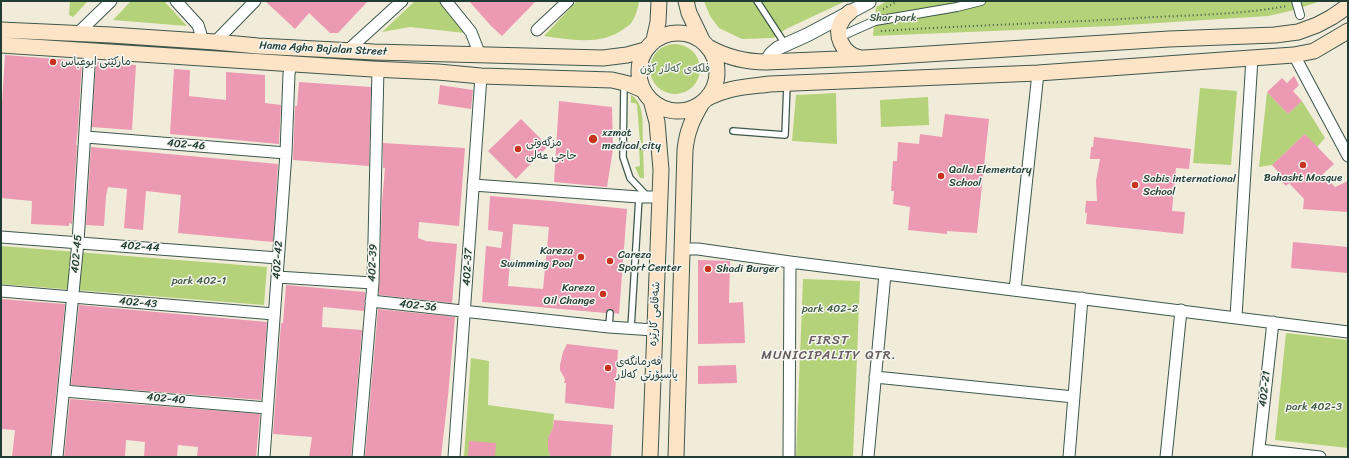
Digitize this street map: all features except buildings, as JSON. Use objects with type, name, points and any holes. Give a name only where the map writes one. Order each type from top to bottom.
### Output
[{"type":"main road","points":[[659,1],[658,22],[649,45],[640,60],[640,80],[647,95],[660,106],[670,110],[681,111],[692,108],[726,90],[770,84],[1038,73],[1294,55],[1314,50],[1348,31]]},
{"type":"main road","points":[[676,457],[686,137],[692,119],[713,90],[717,67],[714,56],[689,14],[686,1]]},
{"type":"main road","points":[[649,45],[662,36],[679,32],[696,37],[723,54],[752,62],[766,62],[1275,35],[1298,32],[1317,25],[1348,6]]},
{"type":"main road","points":[[850,12],[843,19],[839,28],[839,37],[846,51],[851,55],[861,58]]},
{"type":"main road","name":"Hama Agha Bajalan Street","points":[[1,30],[208,41],[258,46],[347,51],[603,58],[627,55],[649,45]]},
{"type":"main road","name":"Hama Agha Bajalan Street","points":[[1,45],[531,79],[602,80],[624,83],[647,95]]},
{"type":"main road","points":[[438,72],[439,54]]},
{"type":"main road","name":"شەقامی کارێزە","points":[[647,95],[657,122],[661,170],[649,197],[654,330],[650,457]]},
{"type":"street","points":[[77,34],[111,1]]},
{"type":"street","points":[[176,1],[198,25],[208,41],[255,1]]},
{"type":"street","points":[[347,51],[402,1]]},
{"type":"street","points":[[446,1],[471,32],[480,55]]},
{"type":"street","points":[[537,30],[568,1]]},
{"type":"street","points":[[766,62],[771,54],[785,44],[807,35],[869,1]]},
{"type":"street","points":[[839,37],[875,21],[957,7],[981,1]]},
{"type":"street","points":[[1296,3],[1300,15]]},
{"type":"street","name":"402-45","points":[[57,457],[78,242],[86,137],[90,51]]},
{"type":"street","points":[[1294,55],[1348,156]]},
{"type":"street","points":[[1236,317],[1252,58]]},
{"type":"street","name":"402-42","points":[[264,457],[286,153],[289,74],[291,63]]},
{"type":"street","name":"402-39","points":[[358,457],[373,283],[378,69]]},
{"type":"street","points":[[1015,290],[1038,73]]},
{"type":"street","name":"402-37","points":[[454,457],[481,76]]},
{"type":"street","name":"402-46","points":[[86,137],[286,153]]},
{"type":"street","points":[[473,185],[649,197]]},
{"type":"street","name":"402-44","points":[[1,237],[278,258]]},
{"type":"street","points":[[683,249],[698,249],[790,262],[1348,332]]},
{"type":"street","points":[[789,457],[790,262]]},
{"type":"street","points":[[868,457],[885,274]]},
{"type":"street","points":[[277,277],[373,283]]},
{"type":"street","name":"402-43","points":[[1,291],[274,314]]},
{"type":"street","points":[[1069,457],[1082,298]]},
{"type":"street","name":"402-36","points":[[371,301],[609,327],[654,330]]},
{"type":"street","points":[[1166,457],[1181,310]]},
{"type":"street","name":"402-21","points":[[1258,454],[1273,322]]},
{"type":"street","points":[[875,377],[1074,397]]},
{"type":"street","name":"402-40","points":[[64,390],[267,408]]},
{"type":"street","points":[[1258,454],[1320,457]]},
{"type":"lane","points":[[757,1],[785,44]]},
{"type":"lane","points":[[624,83],[623,157],[630,178],[649,197],[631,328]]},
{"type":"lane","points":[[733,130],[785,135],[787,84]]},
{"type":"lane","points":[[609,327],[610,313]]},
{"type":"path","points":[[881,20],[880,32],[962,26],[1036,24],[1267,10],[1296,3]]},
{"type":"green space","points":[[70,1],[88,1],[73,17],[69,15]]},
{"type":"green space","points":[[131,1],[164,1],[187,26],[113,20]]},
{"type":"green space","points":[[415,1],[445,1],[474,34],[410,27],[382,32]]},
{"type":"green space","points":[[577,1],[639,1],[636,14],[631,24],[616,34],[586,40],[544,36]]},
{"type":"green space","points":[[704,1],[846,1],[786,29],[773,38],[742,39],[719,28],[710,16]]},
{"type":"green space","name":"Shar park","points":[[887,1],[1321,1],[1268,16],[1111,26],[873,36],[876,7]]},
{"type":"green space","name":"فلکەی کەلار کۆن","points":[[670,44],[680,44],[693,51],[700,64],[700,74],[693,87],[680,94],[670,94],[661,90],[654,83],[650,74],[650,64],[654,55],[661,48]]},
{"type":"green space","points":[[1200,88],[1237,91],[1231,165],[1193,163]]},
{"type":"green space","points":[[1267,92],[1288,114],[1302,101],[1325,138],[1317,147],[1305,134],[1272,165],[1259,167]]},
{"type":"green space","points":[[836,93],[837,144],[792,141],[796,95]]},
{"type":"green space","points":[[631,95],[636,99],[641,110],[643,143],[640,143],[637,105],[635,103],[631,103]]},
{"type":"green space","points":[[928,97],[929,125],[881,127],[880,100]]},
{"type":"green space","points":[[639,147],[643,147],[644,178],[640,178],[635,167],[640,166]]},
{"type":"green space","name":"park 402-1","points":[[1,246],[267,267],[264,305],[1,284]]},
{"type":"green space","name":"park 402-2","points":[[803,279],[860,281],[853,457],[796,457]]},
{"type":"green space","name":"park 402-3","points":[[1286,333],[1348,340],[1348,448],[1275,440]]},
{"type":"green space","points":[[471,358],[489,361],[488,405],[554,414],[553,428],[548,438],[550,456],[565,457],[464,457]]},
{"type":"place","name":"مارکێتی ابوعباس","points":[[53,62]]},
{"type":"place","name":"xzmat medical city","points":[[593,139]]},
{"type":"place","name":"مزگەوتی حاجی عەلی","points":[[518,149]]},
{"type":"place","name":"Bahasht Mosque","points":[[1303,165]]},
{"type":"place","name":"Qalla Elementary School","points":[[941,176]]},
{"type":"place","name":"Sabis international School","points":[[1135,185]]},
{"type":"place","name":"Kareza Swimming Pool","points":[[581,257]]},
{"type":"place","name":"Careza Sport Center","points":[[610,261]]},
{"type":"place","name":"Shadi Burger","points":[[708,269]]},
{"type":"place","name":"Kareza Oil Change","points":[[603,294]]},
{"type":"place","name":"فەرمانگەی پاسپۆرتی کەلار","points":[[608,368]]},
{"type":"district","name":"FIRST MUNICIPALITY QTR.","points":[[829,348]]}]
